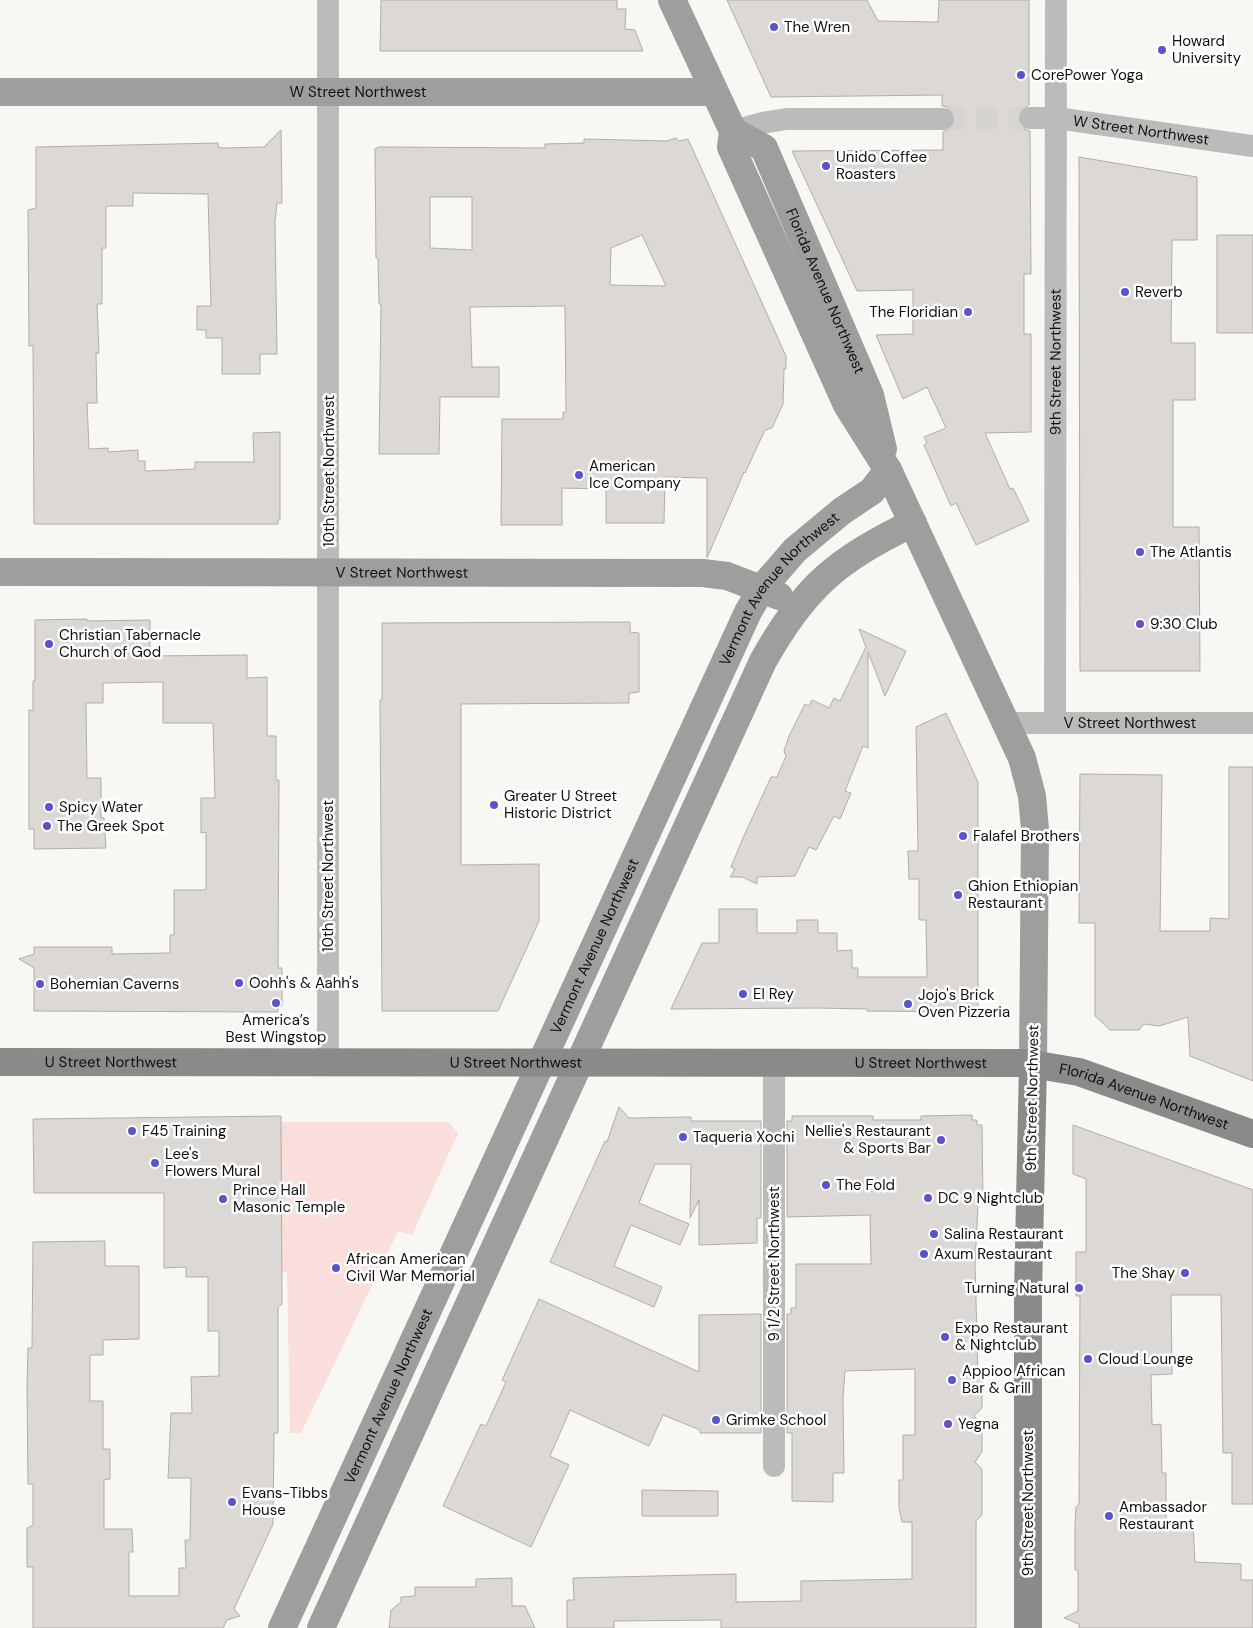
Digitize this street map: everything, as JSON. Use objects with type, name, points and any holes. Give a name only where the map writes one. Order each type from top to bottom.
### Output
[{"type":"main road","name":"U Street Northwest","points":[[0,1062],[542,1061],[1033,1063]]},
{"type":"main road","name":"Florida Avenue Northwest","points":[[1033,1063],[1079,1072],[1253,1134]]},
{"type":"main road","name":"9th Street Northwest","points":[[1028,1628],[1028,1295],[1033,1063]]},
{"type":"street","name":"10th Street Northwest","points":[[328,0],[328,1062]]},
{"type":"street","points":[[672,0],[733,132],[762,123],[787,119],[943,119]]},
{"type":"street","name":"9th Street Northwest","points":[[1055,723],[1056,0]]},
{"type":"street","name":"W Street Northwest","points":[[0,92],[714,92]]},
{"type":"street","name":"W Street Northwest","points":[[1030,118],[1056,118],[1253,146]]},
{"type":"street","name":"Florida Avenue Northwest","points":[[733,132],[764,148],[870,396],[888,470],[1006,723]]},
{"type":"street","name":"Vermont Avenue Northwest","points":[[282,1628],[730,646],[762,588],[795,550],[842,511],[872,491],[888,470]]},
{"type":"street","name":"Vermont Avenue Northwest","points":[[321,1628],[756,675],[775,639],[798,605],[819,582],[848,558],[873,542],[913,523]]},
{"type":"street","name":"V Street Northwest","points":[[0,572],[703,573],[727,576],[762,588],[798,605]]},
{"type":"street","name":"9th Street Northwest","points":[[1006,723],[1022,758],[1029,784],[1035,821],[1033,1063]]},
{"type":"street","name":"V Street Northwest","points":[[1006,723],[1253,723]]},
{"type":"street","name":"9 1/2 Street Northwest","points":[[774,1062],[774,1466]]},
{"type":"street","points":[[423,1320],[454,1334]]},
{"type":"shaded area","points":[[281,1122],[448,1122],[458,1133],[412,1235],[398,1231],[301,1433],[290,1433],[287,1273],[282,1272]]},
{"type":"building","points":[[381,0],[617,0],[617,9],[626,9],[625,29],[635,30],[643,51],[380,51]]},
{"type":"building","points":[[727,0],[867,0],[878,21],[938,22],[939,0],[1029,0],[1029,105],[1019,111],[1017,118],[1023,129],[1030,131],[1031,274],[1024,274],[1024,334],[1031,334],[1031,432],[985,433],[1010,489],[1013,488],[1029,521],[976,545],[956,503],[951,506],[924,445],[927,443],[924,437],[946,428],[927,387],[903,399],[876,335],[913,334],[913,290],[857,291],[792,151],[943,150],[943,132],[954,126],[955,113],[949,107],[942,106],[942,95],[771,97]]},
{"type":"building","points":[[281,130],[282,203],[277,203],[275,222],[277,354],[260,354],[260,374],[222,374],[222,338],[206,338],[206,330],[197,330],[197,306],[211,306],[208,194],[133,193],[133,206],[106,206],[106,248],[102,248],[102,304],[97,304],[99,353],[96,353],[97,403],[87,403],[89,449],[108,448],[108,452],[138,450],[138,461],[145,461],[145,471],[195,469],[195,462],[254,462],[253,433],[280,432],[280,520],[278,520],[278,524],[34,524],[33,346],[29,346],[28,210],[36,208],[36,147],[218,143],[218,147],[223,148],[264,147]]},
{"type":"building","points":[[676,138],[679,141],[688,139],[786,356],[783,404],[772,428],[765,430],[744,472],[707,558],[707,478],[665,477],[664,523],[606,523],[606,489],[562,488],[562,525],[501,525],[502,419],[563,419],[563,412],[566,412],[565,306],[470,307],[472,367],[499,367],[499,397],[440,397],[439,454],[379,454],[381,304],[379,304],[378,258],[376,258],[375,149],[379,147],[545,148],[545,144],[584,143],[584,139],[667,141]],"holes":[[[430,197],[472,197],[472,250],[430,248]],[[642,235],[666,286],[610,285],[611,248]]]},
{"type":"building","name":"Reverb","points":[[1079,157],[1197,177],[1197,240],[1172,240],[1171,343],[1195,343],[1195,400],[1173,400],[1173,527],[1199,527],[1200,671],[1080,671]]},
{"type":"building","points":[[1217,235],[1253,235],[1253,333],[1217,333]]},
{"type":"building","points":[[87,619],[87,621],[150,620],[150,656],[247,655],[247,678],[267,677],[267,736],[276,736],[276,780],[279,780],[278,968],[282,968],[282,1006],[278,1006],[278,1012],[34,1011],[34,968],[19,959],[34,954],[34,947],[112,947],[112,954],[170,953],[170,935],[174,935],[174,890],[206,890],[206,832],[201,833],[201,798],[215,798],[213,723],[163,723],[163,682],[103,683],[103,703],[86,703],[87,778],[101,778],[101,818],[104,818],[106,848],[34,849],[34,829],[29,829],[29,710],[33,710],[33,681],[35,681],[35,620]]},
{"type":"building","points":[[630,622],[630,632],[639,633],[639,692],[629,693],[629,703],[461,704],[461,865],[539,864],[539,921],[498,1011],[382,1011],[380,700],[382,700],[382,623]]},
{"type":"building","points":[[859,629],[906,651],[885,696],[868,652],[868,748],[863,746],[845,791],[851,793],[840,819],[834,816],[816,850],[809,847],[795,876],[757,877],[757,884],[742,877],[730,877],[735,869],[731,867],[743,838],[771,777],[777,777],[786,756],[784,751],[789,736],[805,704],[809,706],[812,700],[829,708],[834,698],[840,701],[866,647]]},
{"type":"building","points":[[946,713],[978,782],[978,1012],[867,1011],[867,1009],[818,1008],[671,1009],[702,943],[719,943],[719,909],[757,909],[757,933],[797,933],[797,920],[818,920],[818,933],[837,933],[837,951],[852,950],[852,968],[858,968],[858,977],[927,977],[926,920],[919,920],[919,879],[909,879],[908,851],[918,851],[916,727]]},
{"type":"building","points":[[1229,767],[1253,767],[1253,1081],[1190,1056],[1188,1017],[1159,1026],[1144,1024],[1139,1030],[1110,1030],[1095,1016],[1095,923],[1079,923],[1080,774],[1162,775],[1160,931],[1210,931],[1210,918],[1229,919]]},
{"type":"building","points":[[619,1107],[629,1118],[691,1117],[691,1121],[761,1121],[761,1218],[757,1218],[757,1243],[699,1245],[699,1200],[690,1218],[691,1164],[655,1164],[639,1203],[689,1224],[680,1245],[631,1225],[614,1266],[662,1287],[654,1307],[550,1262],[605,1141],[607,1142]]},
{"type":"building","points":[[972,1115],[972,1120],[977,1120],[977,1125],[982,1125],[983,1203],[978,1204],[975,1264],[978,1375],[982,1379],[982,1408],[974,1416],[982,1424],[982,1452],[975,1462],[982,1469],[982,1515],[976,1521],[976,1628],[721,1628],[721,1620],[614,1621],[614,1628],[567,1628],[567,1600],[574,1600],[573,1578],[736,1574],[736,1602],[801,1601],[801,1581],[912,1579],[912,1522],[902,1522],[899,1508],[899,1480],[903,1480],[903,1435],[915,1435],[915,1369],[845,1371],[843,1398],[844,1473],[833,1473],[833,1502],[792,1501],[792,1433],[787,1433],[787,1314],[791,1314],[791,1308],[796,1308],[796,1264],[871,1264],[870,1215],[787,1217],[787,1121],[792,1121],[792,1116],[873,1116],[873,1120],[921,1120],[921,1116]]},
{"type":"building","points":[[281,1116],[282,1304],[278,1307],[278,1433],[274,1433],[273,1524],[234,1609],[240,1616],[227,1620],[223,1628],[33,1628],[33,1567],[27,1567],[27,1528],[33,1525],[33,1484],[28,1484],[27,1385],[28,1348],[32,1348],[33,1242],[105,1241],[105,1266],[139,1266],[139,1339],[103,1340],[103,1355],[90,1355],[90,1401],[103,1401],[103,1449],[110,1449],[110,1479],[104,1480],[104,1529],[132,1529],[133,1552],[129,1552],[129,1596],[179,1596],[179,1568],[186,1568],[185,1540],[190,1540],[191,1478],[168,1478],[171,1413],[192,1413],[191,1377],[219,1376],[219,1331],[208,1331],[208,1277],[186,1277],[186,1267],[164,1268],[164,1193],[34,1193],[33,1119]]},
{"type":"building","points":[[1073,1125],[1253,1190],[1253,1504],[1232,1504],[1232,1453],[1223,1453],[1221,1295],[1171,1295],[1172,1374],[1151,1375],[1152,1425],[1161,1424],[1162,1473],[1166,1473],[1166,1525],[1193,1525],[1195,1562],[1241,1564],[1241,1580],[1253,1580],[1253,1628],[1079,1628],[1079,1624],[1064,1618],[1078,1611],[1078,1570],[1075,1570],[1075,1525],[1076,1507],[1079,1504],[1080,1296],[1076,1296],[1076,1252],[1086,1252],[1086,1179],[1073,1174]]},
{"type":"building","name":"Grimke School","points":[[539,1299],[699,1372],[699,1315],[761,1314],[761,1433],[700,1433],[700,1430],[663,1415],[649,1446],[570,1410],[550,1456],[569,1465],[531,1547],[443,1506],[481,1424],[486,1426],[506,1382],[502,1380]]},
{"type":"building","points":[[642,1490],[718,1491],[718,1516],[642,1516]]},
{"type":"building","points":[[512,1578],[512,1606],[525,1606],[535,1628],[389,1628],[391,1610],[401,1602],[401,1597],[415,1596],[415,1587],[476,1587],[476,1579]]},
{"type":"tunnel","points":[[943,119],[1030,118]]},
{"type":"place","name":"The Wren","points":[[774,27]]},
{"type":"place","name":"Howard University","points":[[1162,50]]},
{"type":"place","name":"CorePower Yoga","points":[[1021,75]]},
{"type":"place","name":"Unido Coffee Roasters","points":[[826,166]]},
{"type":"place","name":"Reverb","points":[[1125,292]]},
{"type":"place","name":"The Floridian","points":[[968,312]]},
{"type":"place","name":"American Ice Company","points":[[579,475]]},
{"type":"place","name":"The Atlantis","points":[[1140,552]]},
{"type":"place","name":"9:30 Club","points":[[1140,624]]},
{"type":"place","name":"Christian Tabernacle Church of God","points":[[49,644]]},
{"type":"place","name":"Greater U Street Historic District","points":[[494,805]]},
{"type":"place","name":"Spicy Water","points":[[49,807]]},
{"type":"place","name":"The Greek Spot","points":[[47,826]]},
{"type":"place","name":"Falafel Brothers","points":[[963,836]]},
{"type":"place","name":"Ghion Ethiopian Restaurant","points":[[958,895]]},
{"type":"place","name":"Oohh's & Aahh's","points":[[239,983]]},
{"type":"place","name":"Bohemian Caverns","points":[[40,984]]},
{"type":"place","name":"El Rey","points":[[743,994]]},
{"type":"place","name":"America’s Best Wingstop","points":[[276,1003]]},
{"type":"place","name":"Jojo's Brick Oven Pizzeria","points":[[908,1004]]},
{"type":"place","name":"F45 Training","points":[[132,1131]]},
{"type":"place","name":"Taqueria Xochi","points":[[683,1137]]},
{"type":"place","name":"Nellie's Restaurant & Sports Bar","points":[[941,1140]]},
{"type":"place","name":"Lee's Flowers Mural","points":[[155,1163]]},
{"type":"place","name":"The Fold","points":[[826,1185]]},
{"type":"place","name":"DC 9 Nightclub","points":[[928,1198]]},
{"type":"place","name":"Prince Hall Masonic Temple","points":[[223,1199]]},
{"type":"place","name":"Salina Restaurant","points":[[934,1234]]},
{"type":"place","name":"Axum Restaurant","points":[[924,1254]]},
{"type":"place","name":"African American Civil War Memorial","points":[[336,1268]]},
{"type":"place","name":"The Shay","points":[[1185,1273]]},
{"type":"place","name":"Turning Natural","points":[[1079,1288]]},
{"type":"place","name":"Expo Restaurant & Nightclub","points":[[945,1337]]},
{"type":"place","name":"Cloud Lounge","points":[[1088,1359]]},
{"type":"place","name":"Appioo African Bar & Grill","points":[[952,1380]]},
{"type":"place","name":"Grimke School","points":[[716,1420]]},
{"type":"place","name":"Yegna","points":[[948,1424]]},
{"type":"place","name":"Evans-Tibbs House","points":[[232,1502]]},
{"type":"place","name":"Ambassador Restaurant","points":[[1109,1516]]}]
